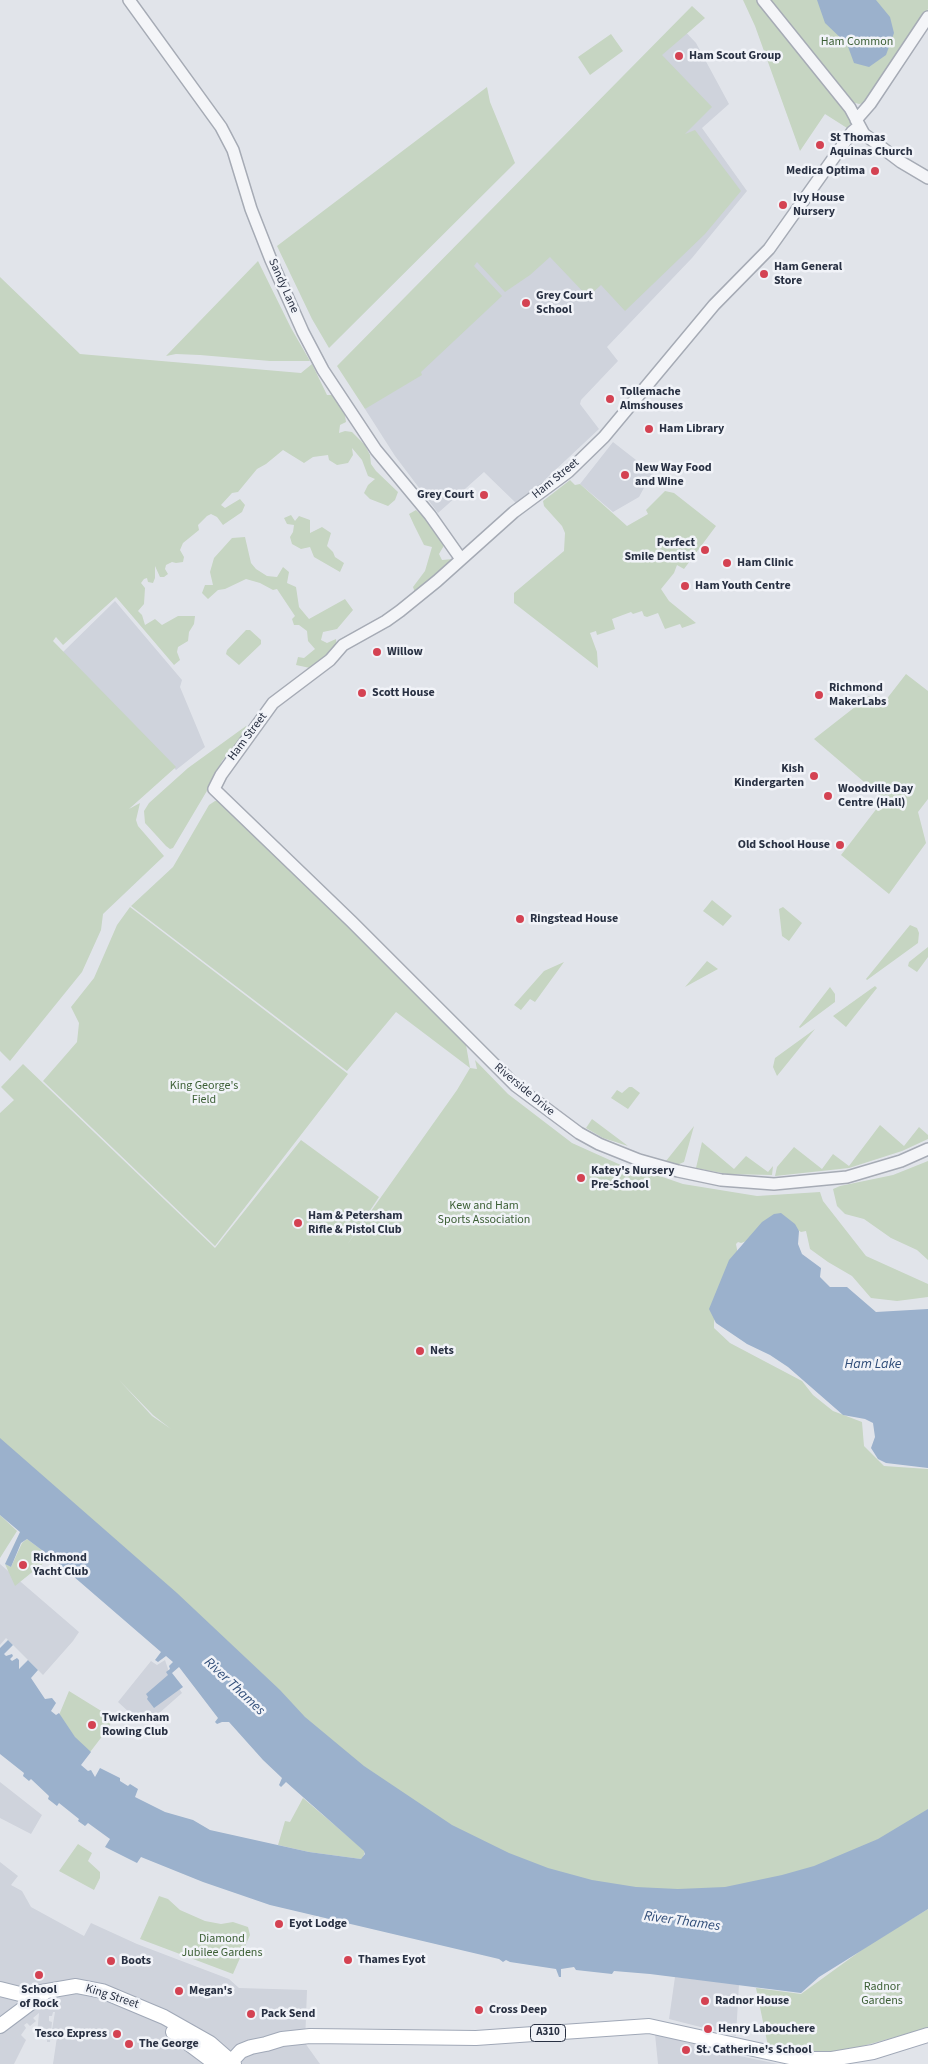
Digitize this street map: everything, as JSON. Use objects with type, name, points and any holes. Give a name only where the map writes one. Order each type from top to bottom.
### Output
[{"type":"main road","name":"King Street","points":[[61,1988],[81,1986],[102,1991],[144,2007],[210,2043],[232,2063]]},
{"type":"main road","points":[[0,1989],[24,1994],[61,1988]]},
{"type":"main road","name":"King Street","points":[[61,1988],[112,2003],[145,2017],[187,2041],[216,2064]]},
{"type":"main road","points":[[0,2026],[44,1992]]},
{"type":"main road","points":[[0,2026],[9,2009],[24,1994]]},
{"type":"main road","name":"A310","points":[[232,2063],[253,2055],[266,2044],[282,2039],[310,2036],[476,2038],[649,2026],[799,2059],[832,2059],[872,2052],[928,2035]]},
{"type":"street","name":"Sandy Lane","points":[[128,0],[221,128],[233,150],[251,210],[271,260],[303,332],[323,370],[376,450],[430,515],[461,559]]},
{"type":"street","points":[[763,0],[846,104],[872,140],[901,162],[928,178]]},
{"type":"street","points":[[858,123],[928,16]]},
{"type":"street","name":"Ham Street","points":[[214,789],[221,775],[274,703],[330,660],[343,645],[386,621],[514,512],[568,472],[604,437],[714,305],[769,249],[858,123]]},
{"type":"street","name":"Riverside Drive","points":[[214,789],[352,922],[516,1086],[579,1133],[599,1144],[639,1160],[678,1171],[722,1180],[774,1184],[847,1177],[901,1161],[928,1149]]},
{"type":"shaded area","name":"Grey Court School","points":[[682,28],[696,43],[729,104],[702,128],[747,191],[692,258],[607,347],[618,361],[581,400],[580,404],[599,429],[518,505],[484,472],[438,513],[395,456],[365,409],[370,404],[342,363]]},
{"type":"shaded area","points":[[613,442],[654,474],[639,497],[613,512],[580,484]]},
{"type":"shaded area","points":[[115,601],[182,680],[180,687],[205,747],[176,770],[62,653]]},
{"type":"shaded area","points":[[0,1564],[79,1632],[43,1675],[6,1638],[0,1645]]},
{"type":"shaded area","points":[[165,1660],[170,1675],[182,1693],[157,1715],[142,1724],[118,1702],[151,1661],[157,1665]]},
{"type":"shaded area","points":[[0,1782],[42,1815],[31,1834],[0,1818]]},
{"type":"shaded area","points":[[0,1862],[18,1876],[11,1885],[22,1891],[31,1907],[84,1936],[91,1923],[137,1944],[229,1979],[239,1988],[307,1990],[305,2043],[320,2064],[53,2064],[57,2037],[62,2038],[63,2032],[52,2030],[55,2012],[53,2012],[52,2016],[49,2016],[49,2021],[52,2022],[50,2042],[47,2042],[47,2037],[37,2035],[39,2013],[33,2018],[36,2021],[30,2026],[27,2023],[24,2025],[26,2028],[21,2035],[26,2040],[14,2064],[0,2064]]},
{"type":"shaded area","name":"Radnor House","points":[[675,1977],[739,1984],[736,2036],[669,2019]]},
{"type":"shaded area","name":"St. Catherine's School","points":[[655,2034],[735,2055],[778,2064],[658,2064]]},
{"type":"green space","name":"Ham Common","points":[[743,0],[756,0],[835,94],[852,122],[847,128],[825,114],[800,151],[755,26]]},
{"type":"green space","name":"Ham Common","points":[[769,0],[928,0],[928,9],[865,103],[859,104],[852,102]]},
{"type":"green space","points":[[692,6],[705,18],[662,55],[712,107],[685,134],[695,130],[741,191],[705,234],[625,311],[601,285],[588,297],[550,257],[530,275],[505,292],[477,262],[474,266],[502,296],[421,372],[422,375],[365,409],[337,366]]},
{"type":"green space","points":[[611,34],[623,51],[590,75],[578,57]]},
{"type":"green space","points":[[487,87],[490,102],[515,163],[329,348],[312,319],[277,246]]},
{"type":"green space","points":[[258,261],[291,328],[310,361],[270,361],[176,354],[166,356]]},
{"type":"green space","points":[[0,277],[80,354],[301,373],[312,364],[327,395],[333,395],[345,415],[346,422],[340,425],[339,433],[345,431],[352,432],[365,445],[370,455],[371,464],[398,492],[395,500],[388,506],[370,499],[364,493],[368,485],[375,479],[368,476],[362,460],[352,448],[353,455],[348,463],[337,465],[329,460],[328,455],[313,457],[304,463],[283,450],[257,469],[238,492],[232,493],[221,505],[225,508],[240,499],[245,505],[242,512],[223,525],[217,517],[211,514],[207,516],[198,525],[199,530],[183,543],[180,550],[184,557],[183,562],[172,562],[166,565],[165,569],[168,574],[164,577],[160,577],[155,566],[153,583],[148,582],[147,578],[141,583],[145,588],[144,604],[138,611],[142,615],[145,625],[155,619],[162,625],[178,616],[195,616],[188,641],[178,647],[177,652],[180,660],[174,665],[116,597],[63,645],[56,637],[53,641],[176,767],[129,809],[140,803],[136,820],[138,826],[164,856],[103,914],[101,930],[82,972],[10,1061],[0,1051]]},
{"type":"green space","points":[[570,480],[575,485],[580,484],[627,526],[648,514],[646,510],[665,491],[674,493],[716,526],[684,569],[677,565],[674,573],[661,589],[669,601],[696,623],[682,628],[680,624],[665,629],[658,613],[647,617],[644,616],[642,611],[633,614],[631,612],[612,619],[615,629],[597,635],[596,631],[590,633],[597,652],[598,668],[514,603],[514,593],[564,551],[565,533],[562,526],[544,506],[543,501]]},
{"type":"green space","points":[[416,510],[430,525],[435,526],[446,542],[439,554],[442,560],[453,559],[453,563],[416,595],[413,587],[425,571],[432,547],[424,545],[409,514]]},
{"type":"green space","points":[[291,515],[295,521],[299,516],[310,520],[310,533],[322,527],[331,533],[327,546],[335,557],[344,563],[340,572],[314,557],[310,547],[301,549],[292,544],[290,537],[294,525],[287,524],[284,518]]},
{"type":"green space","points":[[245,537],[251,563],[256,569],[267,576],[277,577],[283,567],[289,572],[287,583],[296,587],[299,607],[309,619],[345,599],[353,610],[337,629],[323,632],[321,640],[327,643],[336,639],[337,648],[310,668],[296,665],[298,657],[304,658],[315,649],[308,641],[307,631],[299,625],[294,625],[292,619],[295,616],[277,589],[273,590],[260,583],[246,579],[225,589],[218,590],[208,599],[202,593],[205,585],[213,585],[210,572],[214,558],[232,538]]},
{"type":"green space","points":[[246,630],[250,630],[261,640],[261,644],[239,665],[226,654],[227,650]]},
{"type":"green space","points":[[906,674],[928,691],[928,799],[918,812],[926,843],[889,894],[841,855],[884,799],[814,739],[869,696],[882,705]]},
{"type":"green space","points":[[246,726],[249,729],[222,761],[214,779],[173,848],[170,849],[145,823],[144,811],[149,803],[188,768]]},
{"type":"green space","points":[[215,801],[220,801],[228,806],[466,1045],[470,1068],[396,1012],[347,1071],[131,906],[173,867],[209,805]]},
{"type":"green space","points":[[712,900],[732,916],[723,926],[703,911]]},
{"type":"green space","name":"King George's Field","points":[[130,907],[348,1074],[215,1246],[43,1081],[77,1042],[79,1023],[71,1007],[94,978],[117,925]]},
{"type":"green space","points":[[783,907],[802,923],[789,941],[782,936],[779,909]]},
{"type":"green space","points":[[910,925],[917,928],[919,933],[918,943],[867,980],[866,979]]},
{"type":"green space","points":[[928,947],[928,957],[917,972],[908,966],[909,962]]},
{"type":"green space","points":[[707,961],[718,969],[685,987]]},
{"type":"green space","points":[[564,962],[535,1002],[530,999],[521,1010],[514,1005],[544,971]]},
{"type":"green space","points":[[875,986],[877,988],[846,1027],[833,1016]]},
{"type":"green space","points":[[830,987],[835,994],[835,1002],[800,1028],[799,1027]]},
{"type":"green space","points":[[815,1029],[777,1076],[773,1067],[775,1058]]},
{"type":"green space","name":"Kew and Ham Sports Association","points":[[475,1060],[508,1094],[572,1143],[623,1166],[645,1171],[683,1184],[757,1196],[820,1192],[823,1201],[866,1256],[928,1284],[928,1297],[897,1301],[871,1298],[852,1276],[810,1249],[806,1231],[801,1232],[792,1226],[736,1244],[738,1255],[721,1289],[714,1322],[714,1328],[730,1343],[802,1381],[813,1395],[833,1411],[862,1422],[864,1446],[884,1466],[928,1469],[928,1814],[914,1823],[798,1876],[705,1894],[628,1890],[556,1877],[479,1845],[334,1749],[0,1447],[0,1113],[14,1100],[1,1087],[23,1064],[215,1248],[301,1140],[379,1197],[347,1245],[457,1090],[470,1068],[477,1069]],"holes":[[[119,1380],[153,1415],[171,1429],[152,1416]]]},
{"type":"green space","points":[[629,1087],[640,1093],[628,1109],[611,1098],[617,1090],[622,1093]]},
{"type":"green space","points":[[592,1119],[628,1146],[603,1138],[586,1128]]},
{"type":"green space","points":[[880,1125],[904,1146],[919,1127],[928,1135],[928,1139],[902,1151],[849,1168],[775,1176],[777,1167],[794,1147],[822,1169],[833,1154],[849,1166]]},
{"type":"green space","points":[[694,1126],[684,1162],[677,1165],[666,1161]]},
{"type":"green space","points":[[702,1142],[734,1169],[746,1156],[768,1172],[773,1166],[772,1175],[727,1174],[696,1168]]},
{"type":"green space","points":[[928,1161],[928,1260],[917,1250],[891,1238],[864,1219],[845,1214],[837,1206],[833,1189],[893,1175]]},
{"type":"green space","points":[[0,1515],[17,1531],[0,1558]]},
{"type":"green space","points":[[27,1539],[51,1557],[15,1586],[5,1564],[11,1567],[22,1543]]},
{"type":"green space","points":[[69,1691],[111,1717],[110,1726],[81,1764],[54,1727]]},
{"type":"green space","points":[[303,1798],[365,1851],[363,1858],[309,1852],[278,1845],[285,1821],[290,1822]]},
{"type":"green space","points":[[78,1844],[92,1853],[88,1861],[100,1872],[100,1878],[94,1890],[59,1871]]},
{"type":"green space","name":"Diamond Jubilee Gardens","points":[[159,1896],[168,1899],[180,1910],[205,1921],[221,1924],[233,1922],[248,1927],[250,1935],[233,1974],[140,1939]]},
{"type":"green space","name":"Radnor Gardens","points":[[928,1909],[928,2028],[848,2050],[810,2053],[768,2046],[756,1988],[801,1994],[870,1944]]},
{"type":"water","points":[[817,0],[876,0],[890,17],[894,33],[886,55],[869,67],[854,63],[847,44],[825,23]]},
{"type":"water","name":"Ham Lake","points":[[781,1213],[795,1224],[799,1231],[798,1244],[802,1254],[821,1268],[820,1277],[830,1287],[847,1287],[876,1312],[928,1309],[928,1468],[886,1463],[878,1459],[871,1448],[875,1437],[873,1423],[865,1419],[843,1415],[788,1367],[770,1355],[747,1344],[716,1323],[709,1309],[729,1260],[762,1222],[774,1214]]},
{"type":"water","name":"River Thames","points":[[0,1438],[177,1593],[280,1690],[305,1717],[364,1766],[452,1825],[509,1853],[548,1868],[592,1880],[636,1887],[678,1889],[725,1887],[814,1866],[878,1839],[928,1809],[928,1909],[819,1977],[801,1993],[650,1974],[614,1971],[612,1974],[576,1970],[574,1967],[561,1969],[561,1977],[559,1977],[556,1969],[506,1960],[503,1962],[499,1959],[270,1905],[203,1882],[141,1857],[137,1863],[105,1847],[110,1839],[88,1823],[85,1826],[59,1803],[57,1806],[48,1799],[49,1796],[31,1779],[29,1781],[23,1776],[24,1773],[0,1754],[0,1648],[8,1640],[13,1645],[4,1654],[6,1656],[12,1654],[13,1656],[10,1659],[12,1661],[17,1658],[19,1660],[19,1669],[28,1660],[38,1670],[31,1678],[45,1699],[52,1698],[56,1703],[51,1711],[56,1715],[59,1713],[75,1737],[91,1752],[81,1765],[88,1771],[91,1770],[95,1777],[100,1768],[120,1778],[120,1781],[128,1786],[130,1784],[138,1789],[135,1797],[165,1812],[193,1820],[210,1830],[309,1852],[361,1859],[365,1854],[364,1851],[286,1782],[281,1787],[279,1785],[282,1778],[229,1722],[217,1724],[215,1722],[218,1718],[179,1667],[172,1673],[183,1687],[154,1708],[147,1699],[146,1694],[168,1675],[166,1672],[170,1669],[169,1666],[173,1662],[166,1656],[158,1662],[155,1660],[161,1652],[51,1557],[27,1539],[21,1543],[11,1567],[5,1564],[20,1532],[0,1515]]},
{"type":"place","name":"Ham Scout Group","points":[[679,56]]},
{"type":"place","name":"St Thomas Aquinas Church","points":[[820,145]]},
{"type":"place","name":"Medica Optima","points":[[875,171]]},
{"type":"place","name":"Ivy House Nursery","points":[[783,205]]},
{"type":"place","name":"Ham General Store","points":[[764,274]]},
{"type":"place","name":"Grey Court School","points":[[526,303]]},
{"type":"place","name":"Tollemache Almshouses","points":[[610,399]]},
{"type":"place","name":"Ham Library","points":[[649,429]]},
{"type":"place","name":"New Way Food and Wine","points":[[625,475]]},
{"type":"place","name":"Grey Court","points":[[484,495]]},
{"type":"place","name":"Perfect Smile Dentist","points":[[705,550]]},
{"type":"place","name":"Ham Clinic","points":[[727,563]]},
{"type":"place","name":"Ham Youth Centre","points":[[685,586]]},
{"type":"place","name":"Willow","points":[[377,652]]},
{"type":"place","name":"Scott House","points":[[362,693]]},
{"type":"place","name":"Richmond MakerLabs","points":[[819,695]]},
{"type":"place","name":"Kish Kindergarten","points":[[814,776]]},
{"type":"place","name":"Woodville Day Centre (Hall)","points":[[828,796]]},
{"type":"place","name":"Old School House","points":[[840,845]]},
{"type":"place","name":"Ringstead House","points":[[520,919]]},
{"type":"place","name":"Katey's Nursery Pre-School","points":[[581,1178]]},
{"type":"place","name":"Ham & Petersham Rifle & Pistol Club","points":[[298,1223]]},
{"type":"place","name":"Nets","points":[[420,1351]]},
{"type":"place","name":"Richmond Yacht Club","points":[[23,1565]]},
{"type":"place","name":"Twickenham Rowing Club","points":[[92,1725]]},
{"type":"place","name":"Eyot Lodge","points":[[279,1924]]},
{"type":"place","name":"Thames Eyot","points":[[348,1960]]},
{"type":"place","name":"Boots","points":[[111,1961]]},
{"type":"place","name":"School of Rock","points":[[39,1975]]},
{"type":"place","name":"Megan's","points":[[179,1991]]},
{"type":"place","name":"Radnor House","points":[[705,2001]]},
{"type":"place","name":"Cross Deep","points":[[479,2010]]},
{"type":"place","name":"Pack Send","points":[[251,2014]]},
{"type":"place","name":"Henry Labouchere","points":[[708,2029]]},
{"type":"place","name":"Tesco Express","points":[[117,2034]]},
{"type":"place","name":"The George","points":[[129,2044]]},
{"type":"place","name":"St. Catherine's School","points":[[686,2050]]}]
